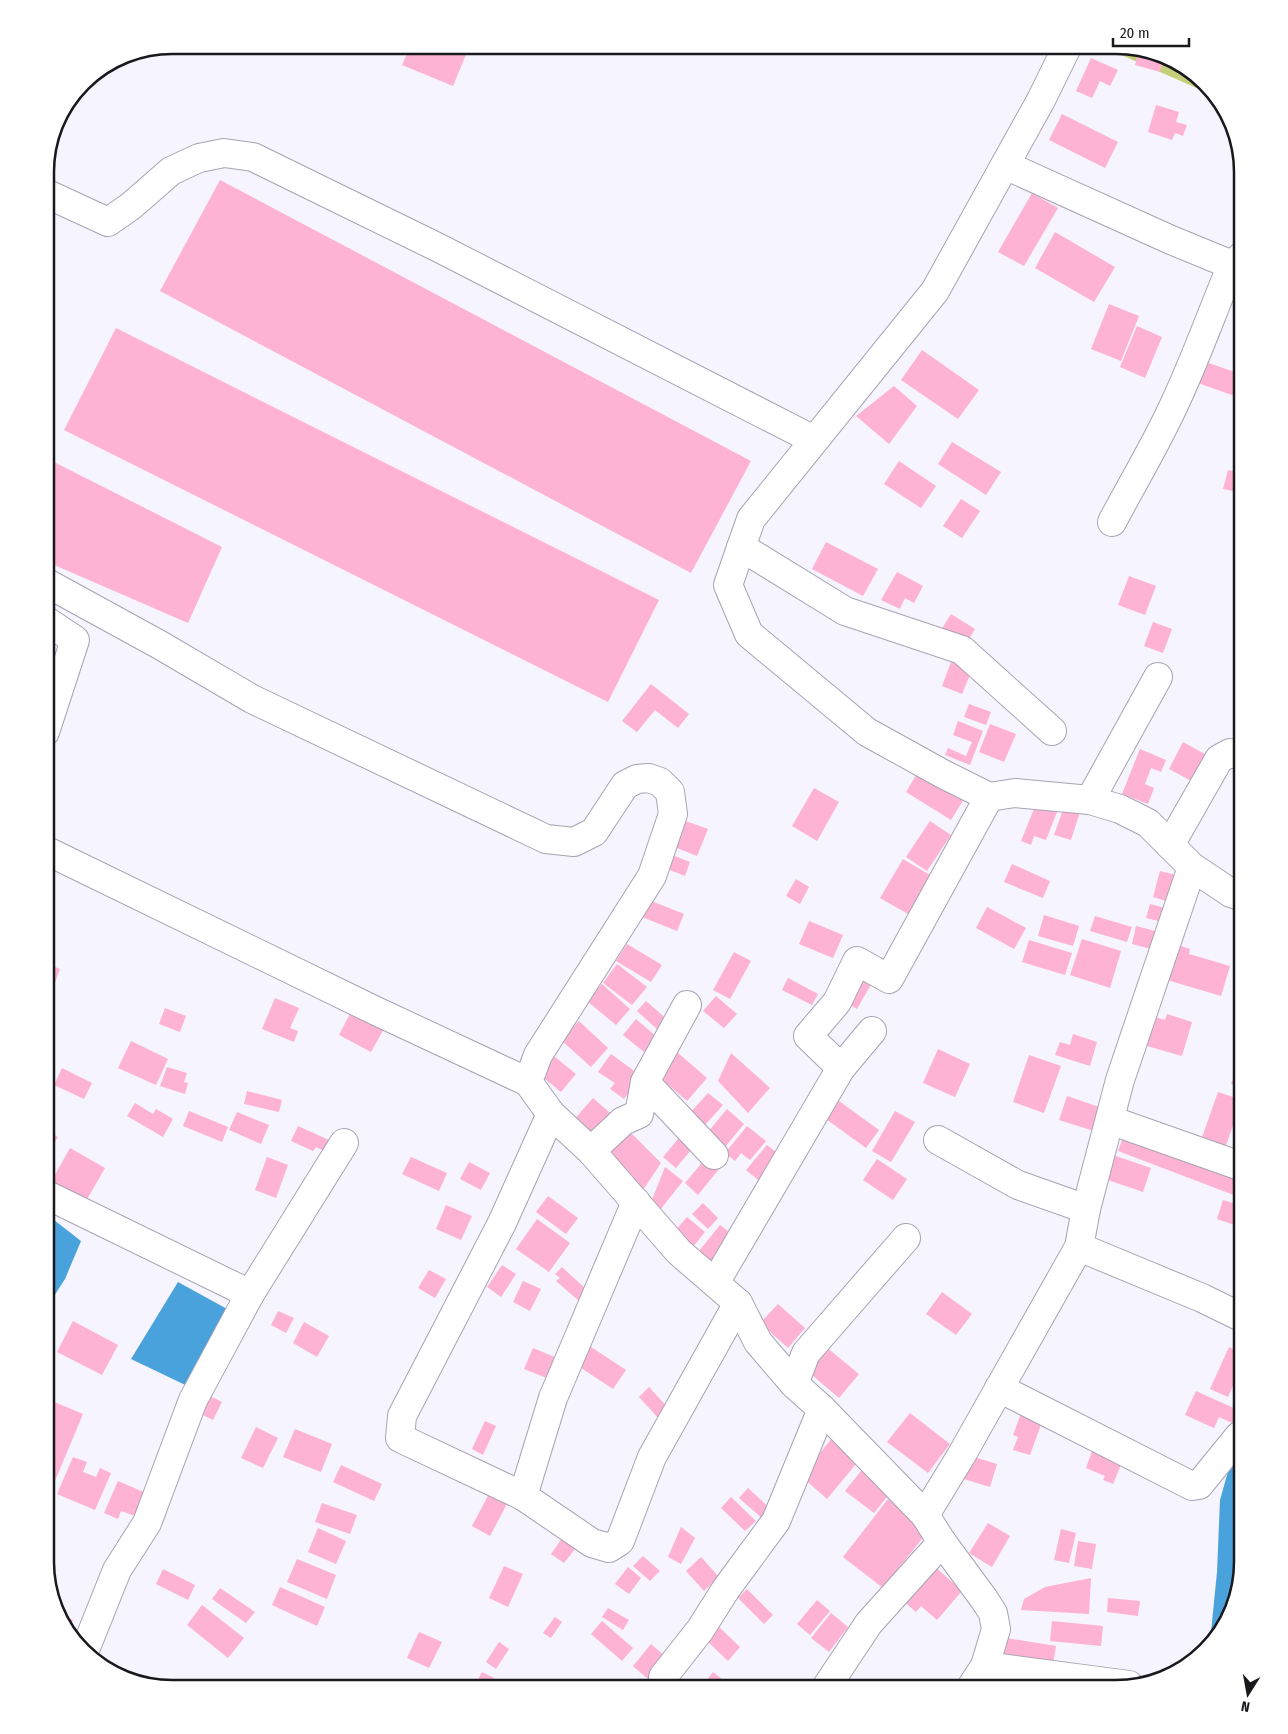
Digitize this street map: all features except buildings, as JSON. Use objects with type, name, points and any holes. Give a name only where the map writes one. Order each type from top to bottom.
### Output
[{"type":"street","points":[[1063,54],[1005,165],[935,291],[751,519],[728,585],[749,634],[867,732],[989,797],[1015,793],[1090,800],[1120,809],[1148,823],[1192,867],[1234,894]]},
{"type":"street","points":[[54,198],[108,222],[131,206],[171,171],[199,158],[224,152],[253,157],[437,247],[814,440]]},
{"type":"street","points":[[1005,165],[1171,240],[1234,261]]},
{"type":"street","points":[[1112,522],[1173,408],[1194,362],[1209,319],[1234,272]]},
{"type":"street","points":[[741,547],[845,611],[962,650],[1052,731]]},
{"type":"street","points":[[54,587],[160,644],[252,699],[546,838],[574,842],[594,832],[625,785],[637,779],[649,778],[660,782],[670,792],[672,814],[652,876],[538,1055],[528,1082]]},
{"type":"street","points":[[54,626],[75,640],[54,704]]},
{"type":"street","points":[[1090,800],[1158,677]]},
{"type":"street","points":[[1170,845],[1219,759],[1230,753],[1234,754]]},
{"type":"street","points":[[841,1068],[808,1036],[837,1002],[857,961],[889,979],[989,797]]},
{"type":"street","points":[[54,854],[528,1082],[551,1114],[591,1152],[679,1252],[738,1303],[758,1342],[794,1384],[822,1409],[925,1515],[992,1613],[996,1629],[985,1666],[976,1680]]},
{"type":"street","points":[[925,1515],[1079,1247],[1086,1209],[1120,1080],[1192,867]]},
{"type":"street","points":[[591,1152],[623,1121],[639,1114],[645,1082],[687,1005]]},
{"type":"street","points":[[715,1283],[841,1068],[872,1031]]},
{"type":"street","points":[[645,1082],[714,1155]]},
{"type":"street","points":[[551,1114],[502,1223],[402,1416],[400,1438],[523,1496],[592,1543],[609,1548],[620,1541],[652,1457],[738,1303]]},
{"type":"street","points":[[1110,1120],[1234,1164]]},
{"type":"street","points":[[938,1140],[1018,1184],[1086,1209]]},
{"type":"street","points":[[87,1645],[118,1570],[147,1523],[193,1400],[250,1294],[344,1143]]},
{"type":"street","points":[[54,1198],[250,1294]]},
{"type":"street","points":[[523,1496],[553,1398],[636,1202]]},
{"type":"street","points":[[794,1384],[806,1353],[906,1238]]},
{"type":"street","points":[[1079,1247],[1202,1298],[1234,1314]]},
{"type":"street","points":[[999,1388],[1192,1486],[1199,1485],[1234,1442]]},
{"type":"street","points":[[663,1677],[700,1630],[726,1589],[776,1521],[822,1409]]},
{"type":"street","points":[[831,1680],[869,1623],[942,1542]]},
{"type":"street","points":[[985,1666],[1092,1680]]},
{"type":"green space","points":[[1119,54],[1139,56],[1161,63],[1188,78],[1202,90]]},
{"type":"water","points":[[54,1220],[81,1241],[65,1279],[54,1296]]},
{"type":"water","points":[[178,1282],[238,1315],[202,1393],[131,1359]]},
{"type":"water","points":[[1234,1463],[1233,1578],[1225,1607],[1211,1632],[1217,1572],[1220,1500],[1229,1468]]}]
